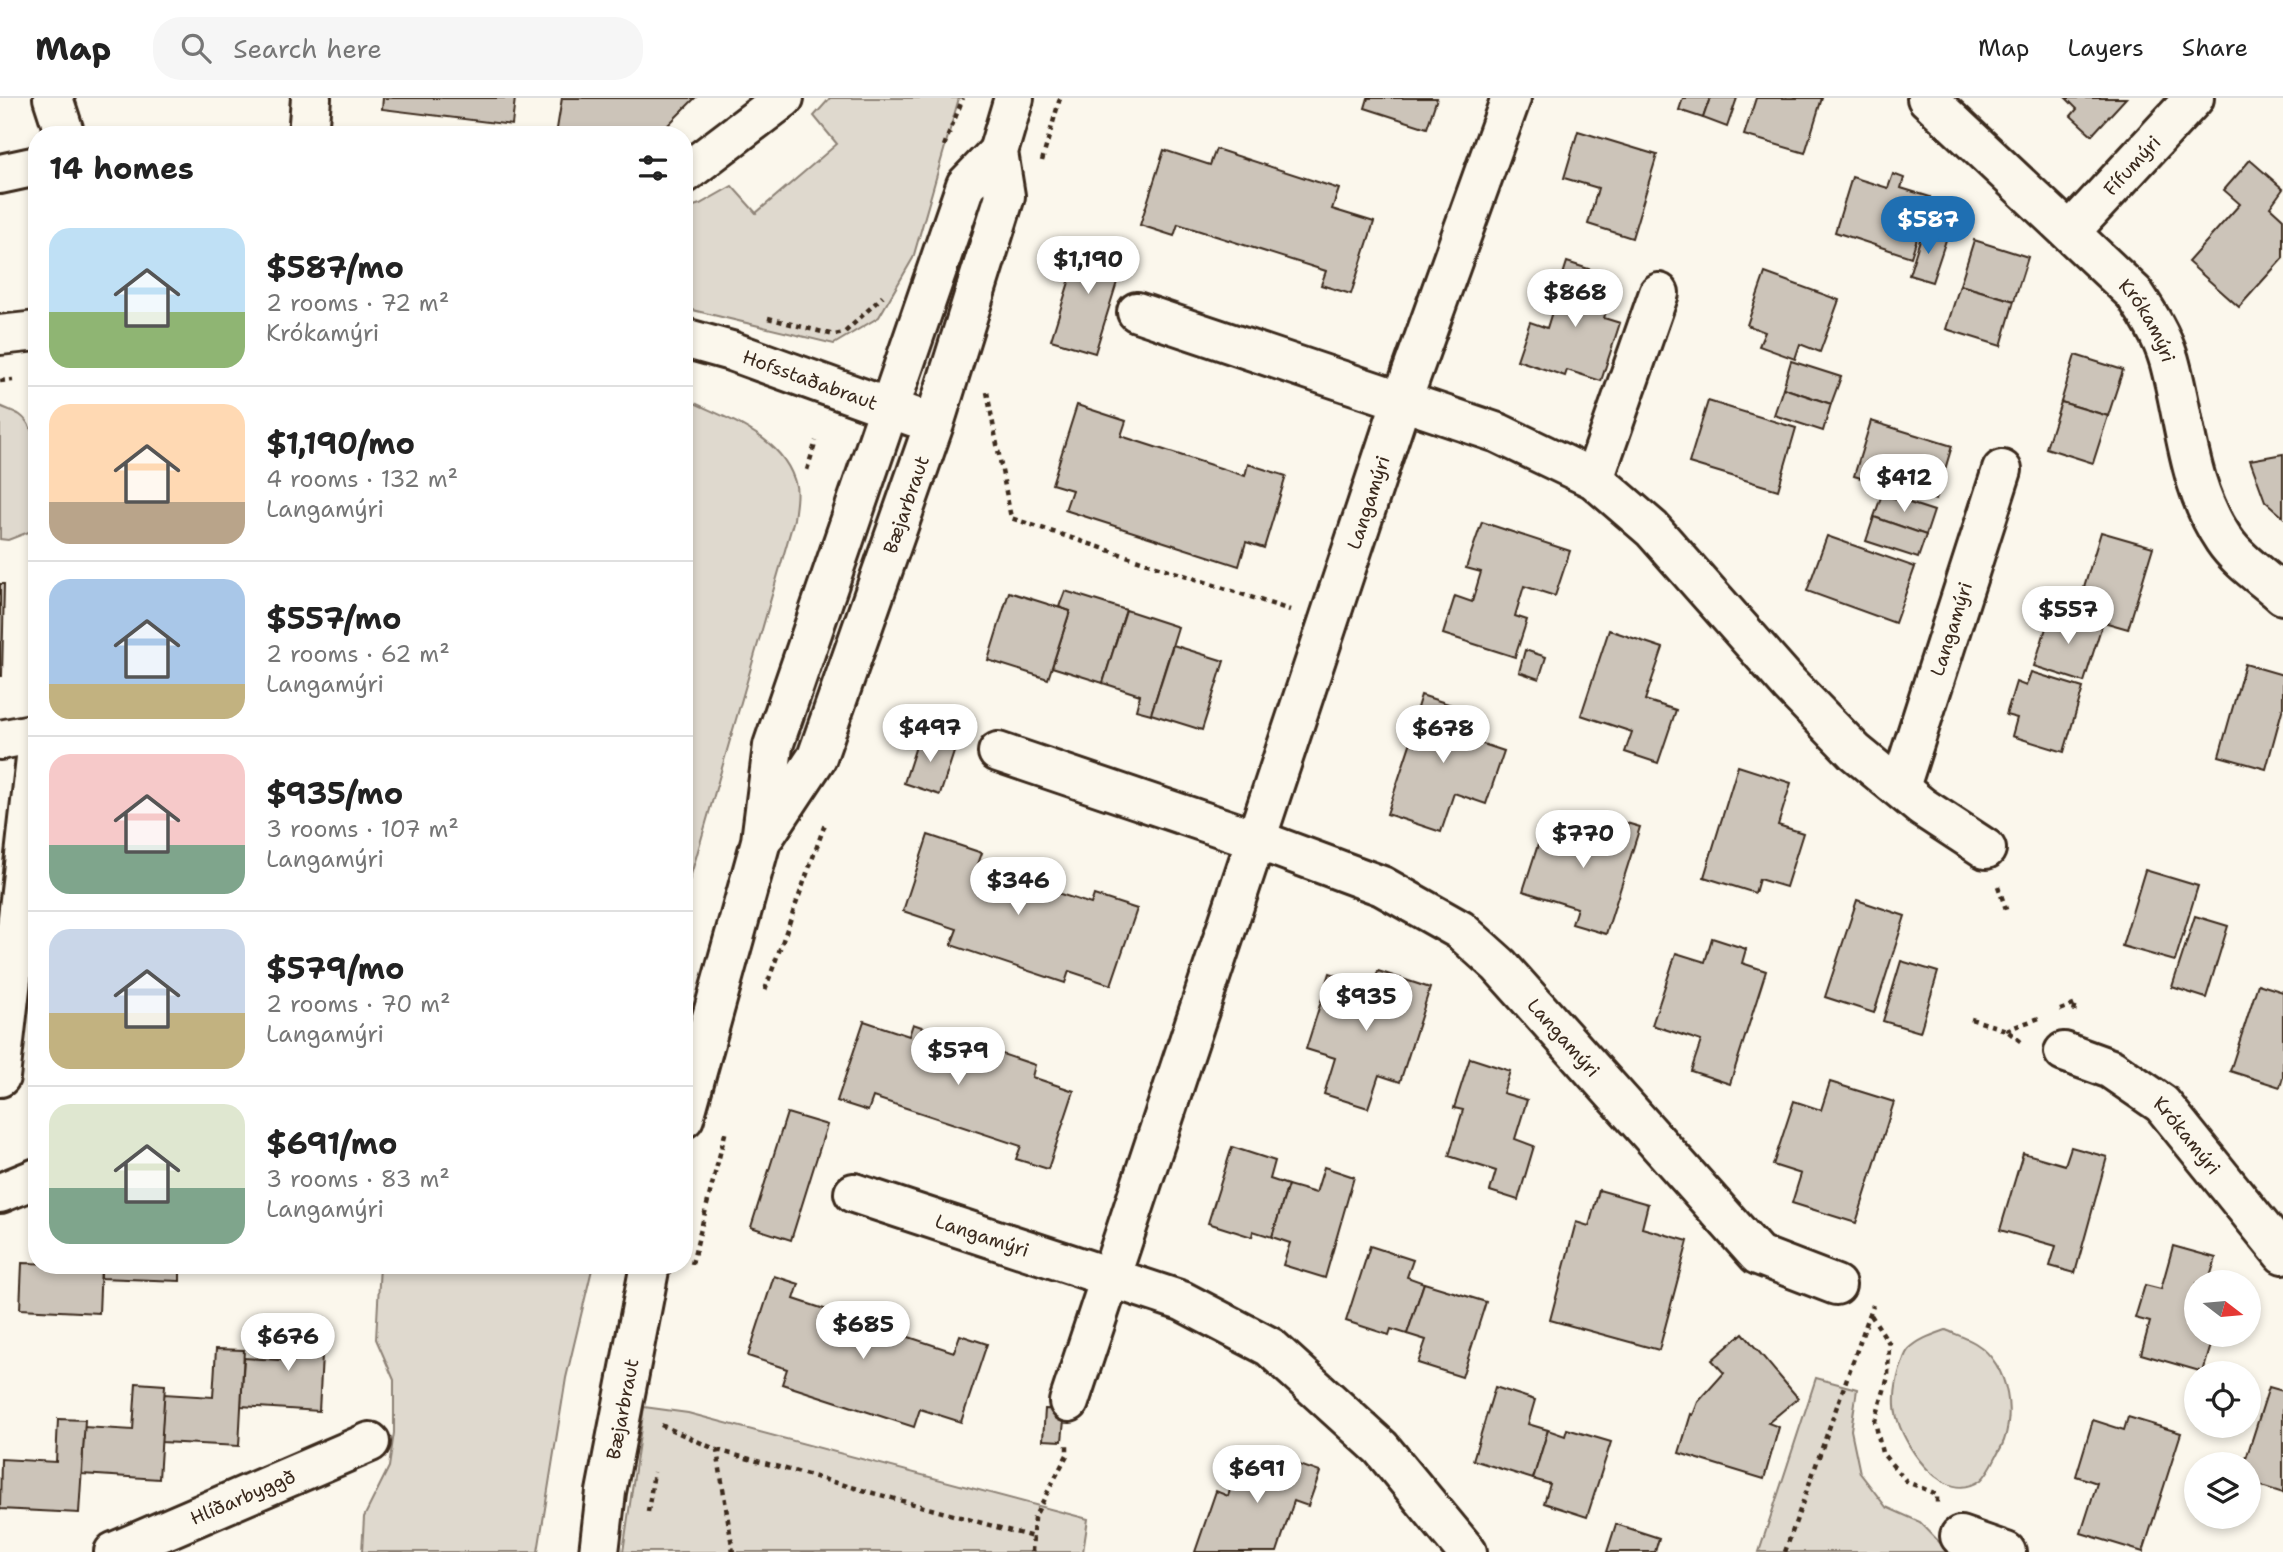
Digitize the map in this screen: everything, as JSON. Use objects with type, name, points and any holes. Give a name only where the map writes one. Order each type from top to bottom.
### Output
[{"type":"street","points":[[52,98],[62,126]]},
{"type":"street","points":[[309,126],[311,98]]},
{"type":"street","points":[[693,167],[784,98]]},
{"type":"street","name":"Bæjarbraut","points":[[761,841],[817,757],[934,424],[1005,196],[998,152],[1014,98]]},
{"type":"street","name":"Langamýri","points":[[1069,1402],[1401,403],[1511,98]]},
{"type":"street","name":"Krókamýri","points":[[1927,98],[2134,293],[2168,358],[2192,472],[2212,520],[2225,542],[2283,595]]},
{"type":"street","name":"Fífumýri","points":[[2070,232],[2194,98]]},
{"type":"street","name":"Bæjarbraut","points":[[693,1086],[761,841],[773,746],[966,185],[998,152]]},
{"type":"street","points":[[0,174],[28,168]]},
{"type":"street","points":[[1594,480],[1659,293]]},
{"type":"street","points":[[1137,312],[1401,403],[1498,433],[1594,480],[1652,529],[1790,685],[1855,752],[1922,807],[1986,849]]},
{"type":"street","points":[[0,335],[28,332]]},
{"type":"street","name":"Hofsstaðabraut","points":[[693,340],[731,351],[934,424]]},
{"type":"street","name":"Langamýri","points":[[1900,787],[2002,470]]},
{"type":"street","points":[[0,740],[28,751]]},
{"type":"street","name":"Langamýri","points":[[998,752],[1255,839],[1382,886],[1460,930],[1499,965],[1556,1026],[1758,1255],[1836,1285]]},
{"type":"street","points":[[0,1077],[28,826]]},
{"type":"street","name":"Krókamýri","points":[[2064,1052],[2111,1069],[2162,1104],[2283,1254]]},
{"type":"street","points":[[0,1193],[28,1182]]},
{"type":"street","name":"Langamýri","points":[[854,1193],[1182,1301],[1270,1347],[1381,1448],[1467,1552]]},
{"type":"street","name":"Bæjarbraut","points":[[599,1552],[615,1442],[648,1274]]},
{"type":"street","name":"Hlíðarbyggð","points":[[114,1552],[370,1442]]},
{"type":"street","points":[[1960,1536],[2006,1552]]},
{"type":"path","points":[[1040,170],[1060,98]]},
{"type":"path","points":[[762,317],[834,335],[844,333],[854,324]]},
{"type":"path","points":[[985,379],[1011,518],[1328,622]]},
{"type":"path","points":[[0,381],[13,380]]},
{"type":"path","points":[[979,393],[982,386]]},
{"type":"path","points":[[807,470],[816,441]]},
{"type":"path","points":[[764,992],[828,814]]},
{"type":"path","points":[[1971,1018],[2006,1030],[2055,1066],[2064,1052]]},
{"type":"path","points":[[693,1261],[728,1120]]},
{"type":"path","points":[[1785,1552],[1876,1296]]},
{"type":"path","points":[[1870,1314],[1889,1343],[1888,1377],[1875,1422],[1882,1453],[1907,1482],[1937,1494],[1937,1506]]},
{"type":"path","points":[[1032,1552],[1034,1517],[1067,1455],[1069,1402]]},
{"type":"path","points":[[659,1438],[664,1412]]},
{"type":"path","points":[[661,1425],[717,1450],[1033,1537]]},
{"type":"path","points":[[717,1450],[733,1552]]},
{"type":"path","points":[[647,1515],[656,1463]]},
{"type":"shaded area","points":[[830,98],[959,98],[913,258],[879,317],[834,344],[693,310],[693,206],[732,186],[756,213],[837,144],[814,116]]},
{"type":"shaded area","points":[[693,402],[751,431],[779,454],[789,468],[796,486],[794,519],[693,868]]},
{"type":"shaded area","points":[[0,406],[20,415],[28,424],[28,532],[8,540],[0,539]]},
{"type":"shaded area","points":[[380,1274],[591,1274],[566,1378],[538,1552],[362,1552],[364,1517],[389,1467],[394,1433],[394,1380],[376,1339]]},
{"type":"shaded area","points":[[1946,1330],[1972,1341],[1987,1352],[2003,1379],[2007,1394],[2009,1410],[2004,1440],[1986,1474],[1981,1480],[1967,1486],[1954,1486],[1929,1471],[1910,1446],[1895,1408],[1897,1382],[1907,1351],[1921,1340]]},
{"type":"shaded area","points":[[1816,1378],[1857,1389],[1851,1430],[1860,1473],[1886,1507],[1920,1522],[1949,1552],[1759,1552]]},
{"type":"shaded area","points":[[644,1407],[688,1413],[1088,1519],[1083,1552],[623,1552]]},
{"type":"building","points":[[383,98],[515,98],[512,125],[382,109]]},
{"type":"building","points":[[562,98],[695,98],[667,126],[557,126]]},
{"type":"building","points":[[1368,98],[1437,98],[1427,128],[1365,108]]},
{"type":"building","points":[[1683,98],[1710,98],[1703,118],[1679,110]]},
{"type":"building","points":[[1710,98],[1737,98],[1727,127],[1703,118]]},
{"type":"building","points":[[1756,98],[1822,98],[1805,153],[1744,135]]},
{"type":"building","points":[[2066,98],[2126,98],[2092,135],[2071,116],[2077,109]]},
{"type":"building","points":[[1578,131],[1657,155],[1632,238],[1588,224],[1598,188],[1564,178]]},
{"type":"building","points":[[1216,149],[1339,189],[1332,209],[1374,222],[1351,294],[1321,285],[1326,271],[1178,224],[1174,236],[1140,225],[1164,150],[1210,165]]},
{"type":"building","points":[[2250,160],[2283,189],[2270,207],[2283,219],[2283,258],[2239,307],[2188,262],[2240,204],[2224,190]]},
{"type":"building","points":[[1893,174],[1904,178],[1901,188],[1930,197],[1911,257],[1835,232],[1852,177],[1888,188]]},
{"type":"building","points":[[1923,230],[1947,237],[1932,282],[1909,275]]},
{"type":"building","points":[[1082,240],[1126,253],[1095,353],[1051,340]]},
{"type":"building","points":[[1974,240],[2028,257],[2014,301],[1960,285]]},
{"type":"building","points":[[1567,262],[1616,278],[1604,318],[1620,323],[1601,381],[1567,370],[1565,376],[1517,360],[1530,322],[1547,328],[1555,302],[1580,310],[1586,293],[1560,284]]},
{"type":"building","points":[[1765,273],[1839,300],[1820,352],[1800,344],[1795,359],[1759,346],[1765,332],[1747,325]]},
{"type":"building","points":[[1960,285],[2014,301],[2001,346],[1946,329]]},
{"type":"building","points":[[2075,355],[2123,370],[2108,416],[2061,402]]},
{"type":"building","points":[[1791,361],[1841,377],[1831,404],[1783,388]]},
{"type":"building","points":[[1783,388],[1831,404],[1823,431],[1774,415]]},
{"type":"building","points":[[1708,401],[1796,428],[1778,490],[1689,463]]},
{"type":"building","points":[[2061,402],[2108,416],[2093,463],[2046,448]]},
{"type":"building","points":[[1077,405],[1126,421],[1121,436],[1245,476],[1248,464],[1286,476],[1264,548],[1246,542],[1239,566],[1065,510],[1072,490],[1052,484]]},
{"type":"building","points":[[1871,421],[1952,446],[1936,500],[1854,476]]},
{"type":"building","points":[[2283,454],[2283,517],[2265,501],[2250,460]]},
{"type":"building","points":[[1882,494],[1934,511],[1926,535],[1874,517]]},
{"type":"building","points":[[1874,517],[1926,535],[1918,558],[1866,541]]},
{"type":"building","points":[[1482,522],[1570,551],[1555,596],[1524,586],[1515,616],[1527,620],[1515,657],[1443,634],[1455,596],[1472,602],[1481,572],[1466,568]]},
{"type":"building","points":[[2101,532],[2153,547],[2128,629],[2076,614]]},
{"type":"building","points":[[1827,536],[1915,567],[1895,623],[1807,591]]},
{"type":"building","points":[[0,584],[4,584],[2,676],[0,676]]},
{"type":"building","points":[[1065,591],[1126,610],[1103,683],[1052,667],[1070,611],[1059,607]]},
{"type":"building","points":[[1009,592],[1070,611],[1048,679],[988,660]]},
{"type":"building","points":[[2052,609],[2102,625],[2084,682],[2034,666]]},
{"type":"building","points":[[1126,610],[1178,627],[1151,714],[1136,710],[1140,695],[1103,683]]},
{"type":"building","points":[[1609,630],[1663,648],[1645,700],[1676,710],[1658,763],[1625,752],[1632,732],[1581,715]]},
{"type":"building","points":[[1173,645],[1224,661],[1202,730],[1151,714]]},
{"type":"building","points":[[1525,650],[1546,657],[1539,679],[1519,672]]},
{"type":"building","points":[[2245,664],[2283,675],[2283,707],[2266,769],[2219,756]]},
{"type":"building","points":[[2031,672],[2083,688],[2064,752],[2012,736],[2017,718],[2006,715],[2016,682],[2026,686]]},
{"type":"building","points":[[1421,695],[1479,714],[1471,740],[1504,751],[1486,804],[1454,793],[1441,832],[1387,814],[1416,726],[1412,724]]},
{"type":"building","points":[[920,734],[956,746],[940,795],[904,783]]},
{"type":"building","points":[[1738,766],[1791,783],[1778,825],[1803,833],[1786,887],[1759,879],[1755,893],[1704,877]]},
{"type":"building","points":[[1606,817],[1640,827],[1606,934],[1572,924],[1577,908],[1523,891],[1545,823],[1598,840]]},
{"type":"building","points":[[928,835],[982,853],[977,867],[1091,904],[1094,895],[1137,909],[1111,985],[1069,971],[1065,983],[951,945],[957,929],[903,911]]},
{"type":"building","points":[[2145,870],[2198,886],[2175,961],[2122,946]]},
{"type":"building","points":[[1857,900],[1905,916],[1874,1013],[1825,997]]},
{"type":"building","points":[[2195,916],[2228,926],[2206,998],[2172,987]]},
{"type":"building","points":[[1712,938],[1746,949],[1742,963],[1766,971],[1730,1084],[1691,1071],[1701,1041],[1652,1025],[1676,953],[1705,962]]},
{"type":"building","points":[[1901,961],[1938,972],[1920,1032],[1883,1021]]},
{"type":"building","points":[[1378,971],[1430,988],[1400,1082],[1379,1075],[1368,1108],[1324,1094],[1335,1058],[1306,1049],[1330,973],[1373,987]]},
{"type":"building","points":[[2258,984],[2283,992],[2283,1077],[2280,1087],[2230,1071]]},
{"type":"building","points":[[864,1021],[909,1036],[913,1024],[1035,1065],[1032,1077],[1074,1091],[1048,1169],[1016,1159],[1021,1146],[873,1097],[868,1111],[837,1101]]},
{"type":"building","points":[[1470,1058],[1510,1071],[1503,1093],[1527,1100],[1515,1139],[1534,1146],[1518,1200],[1490,1191],[1496,1171],[1449,1156],[1463,1110],[1454,1108]]},
{"type":"building","points":[[1830,1082],[1894,1102],[1856,1223],[1792,1203],[1801,1174],[1773,1165],[1794,1101],[1821,1110]]},
{"type":"building","points":[[787,1113],[827,1125],[791,1240],[751,1227]]},
{"type":"building","points":[[1232,1147],[1275,1161],[1270,1179],[1288,1185],[1272,1237],[1253,1231],[1252,1237],[1208,1223]]},
{"type":"building","points":[[2071,1147],[2107,1157],[2075,1273],[2050,1266],[2056,1246],[2000,1230],[2023,1153],[2065,1165]]},
{"type":"building","points":[[1324,1167],[1354,1177],[1325,1278],[1283,1265],[1290,1243],[1272,1237],[1288,1185],[1316,1193]]},
{"type":"building","points":[[1599,1190],[1648,1204],[1642,1228],[1688,1241],[1659,1350],[1550,1320],[1576,1222],[1589,1226]]},
{"type":"building","points":[[1370,1246],[1413,1260],[1407,1277],[1424,1283],[1407,1334],[1391,1329],[1389,1335],[1346,1321]]},
{"type":"building","points":[[2173,1246],[2216,1258],[2212,1270],[2184,1270],[2184,1348],[2210,1348],[2206,1361],[2184,1361],[2184,1366],[2141,1354],[2150,1322],[2135,1318],[2145,1285],[2161,1289]]},
{"type":"building","points":[[22,1263],[28,1263],[28,1274],[101,1274],[99,1313],[20,1309]]},
{"type":"building","points":[[101,1274],[180,1274],[180,1281],[101,1278]]},
{"type":"building","points":[[774,1276],[799,1284],[794,1299],[954,1352],[960,1335],[987,1344],[961,1422],[920,1409],[914,1427],[782,1384],[787,1369],[748,1356]]},
{"type":"building","points":[[1424,1283],[1486,1302],[1462,1377],[1418,1363],[1426,1340],[1407,1334]]},
{"type":"building","points":[[296,1316],[324,1317],[319,1411],[241,1406],[244,1358],[294,1361]]},
{"type":"building","points":[[1743,1333],[1798,1398],[1768,1423],[1779,1427],[1764,1479],[1679,1453],[1691,1414],[1693,1415],[1698,1402],[1724,1373],[1712,1360]]},
{"type":"building","points":[[216,1349],[244,1350],[239,1446],[161,1442],[164,1394],[213,1397]]},
{"type":"building","points":[[136,1383],[165,1385],[159,1479],[82,1474],[84,1427],[133,1430]]},
{"type":"building","points":[[1495,1387],[1535,1400],[1528,1424],[1548,1430],[1533,1479],[1473,1460]]},
{"type":"building","points":[[2269,1387],[2283,1391],[2283,1493],[2261,1486],[2261,1452],[2248,1452],[2253,1438],[2261,1438],[2261,1412]]},
{"type":"building","points":[[1045,1409],[1065,1410],[1062,1441],[1043,1440]]},
{"type":"building","points":[[2128,1417],[2181,1433],[2143,1552],[2081,1533],[2097,1483],[2076,1476],[2093,1420],[2124,1430]]},
{"type":"building","points":[[58,1419],[85,1420],[79,1513],[0,1509],[1,1459],[56,1462]]},
{"type":"building","points":[[1567,1429],[1611,1442],[1587,1517],[1544,1503],[1550,1484],[1533,1479],[1548,1430],[1565,1436]]},
{"type":"building","points":[[1245,1446],[1320,1472],[1308,1506],[1294,1501],[1277,1552],[1195,1552],[1216,1491],[1228,1496]]},
{"type":"building","points":[[1616,1524],[1659,1538],[1655,1552],[1607,1552]]}]
